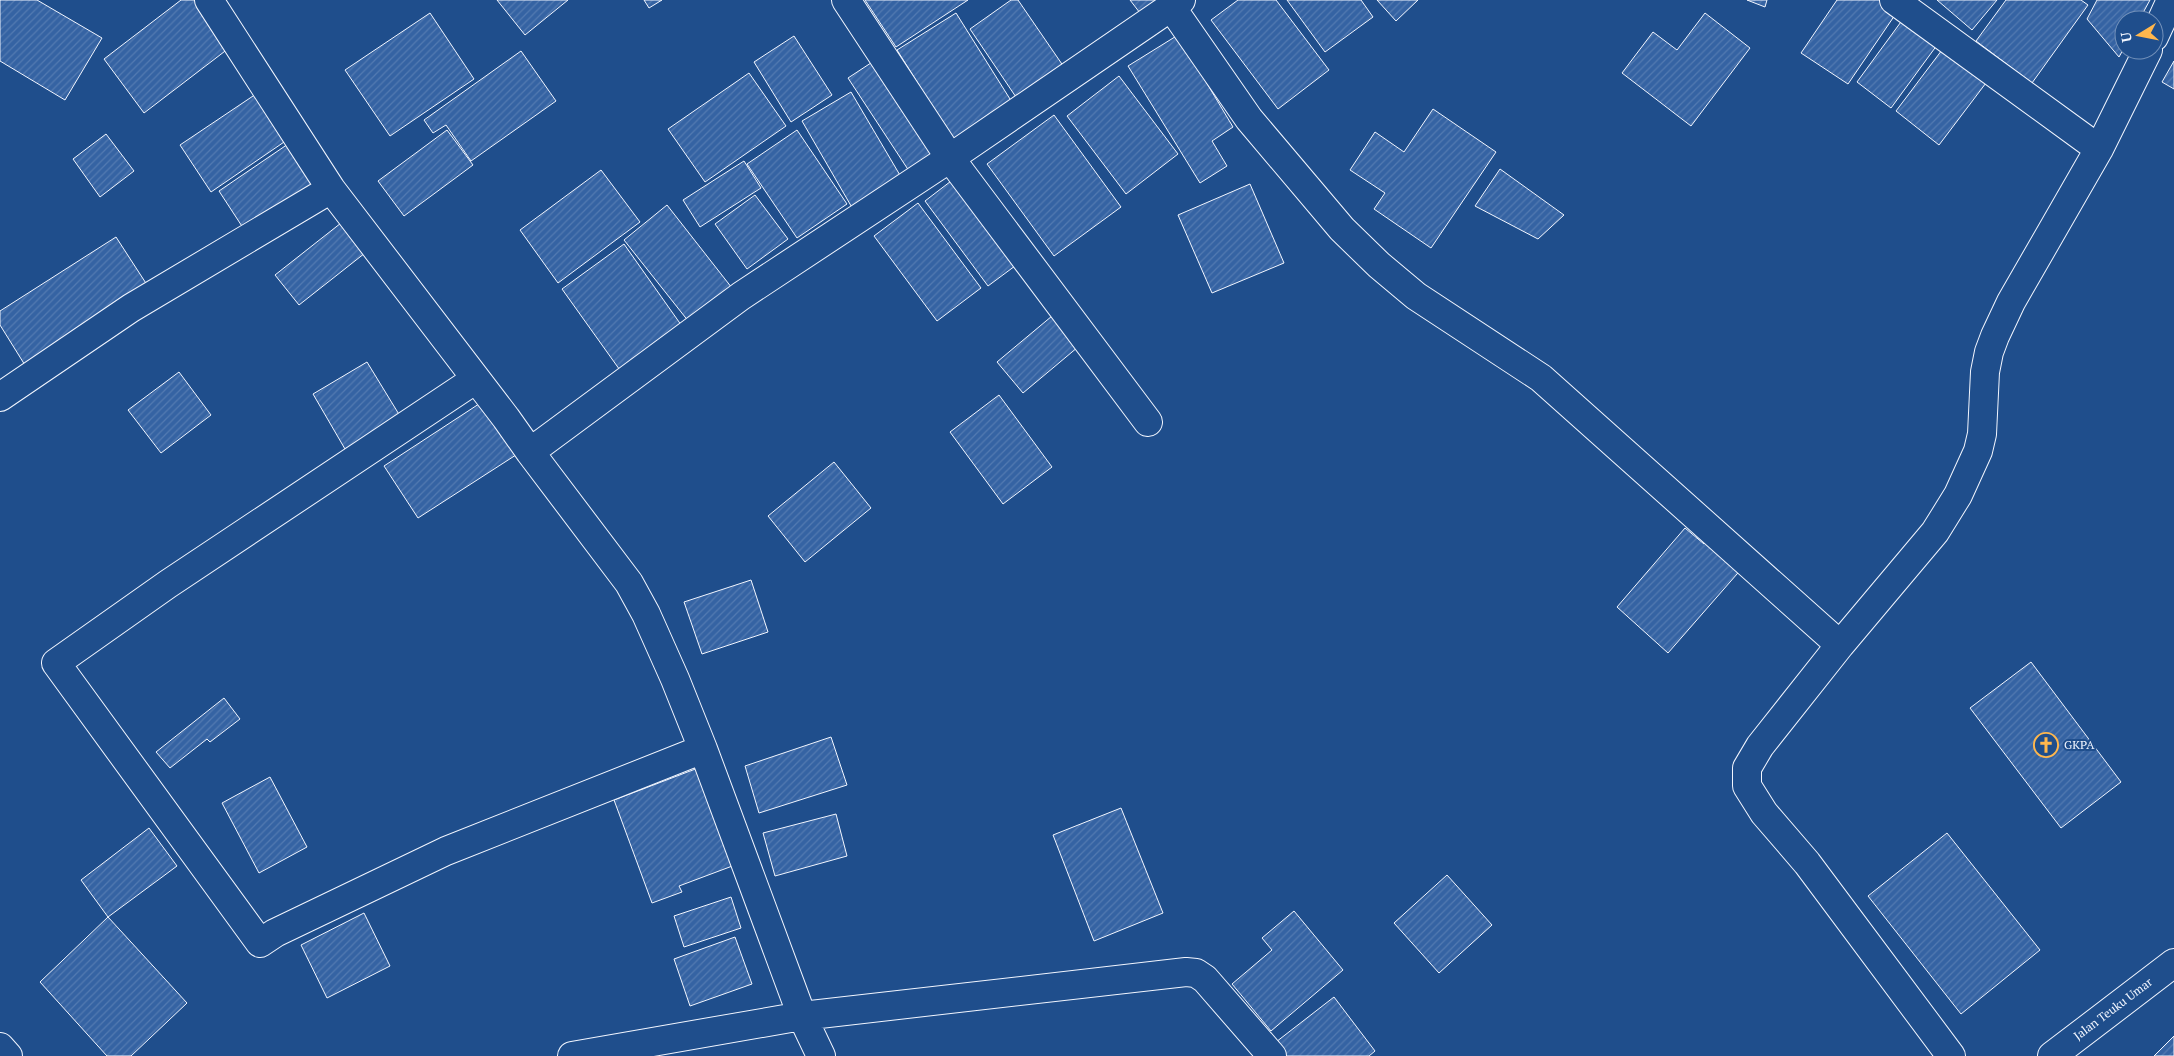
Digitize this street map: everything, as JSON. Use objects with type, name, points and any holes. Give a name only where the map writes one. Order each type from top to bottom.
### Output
[{"type":"street","points":[[209,0],[331,190],[506,418],[629,583],[646,614],[675,679],[802,1016],[821,1056]]},
{"type":"street","points":[[846,0],[950,158],[1148,422]]},
{"type":"street","points":[[1894,0],[2099,148]]},
{"type":"street","points":[[530,452],[740,296],[950,158],[1176,4],[1249,119],[1342,228],[1379,265],[1416,296],[1541,378],[1840,646]]},
{"type":"street","points":[[2164,19],[2171,7]]},
{"type":"street","points":[[1952,1056],[1807,864],[1764,813],[1747,786],[1747,768],[1760,746],[1935,532],[1958,495],[1978,451],[1982,434],[1985,372],[1995,336],[2011,302],[2099,148],[2143,60]]},
{"type":"street","points":[[0,397],[131,308],[331,190]]},
{"type":"street","points":[[476,379],[168,584],[56,664],[260,943],[275,933],[446,851],[702,749]]},
{"type":"street","name":"Jalan Teuku Umar","points":[[2052,1056],[2174,963]]},
{"type":"street","points":[[578,1055],[802,1016],[1186,972],[1196,973],[1205,979],[1272,1056]]},
{"type":"street","points":[[0,1047],[8,1056]]},
{"type":"building","points":[[0,0],[37,0],[102,38],[65,100],[0,61]]},
{"type":"building","points":[[181,0],[199,0],[233,45],[144,113],[104,59]]},
{"type":"building","points":[[497,0],[568,0],[525,35]]},
{"type":"building","points":[[644,0],[662,0],[649,8]]},
{"type":"building","points":[[865,0],[968,0],[896,47]]},
{"type":"building","points":[[1011,0],[1018,0],[1066,70],[1020,103],[970,29]]},
{"type":"building","points":[[1130,0],[1156,0],[1140,13]]},
{"type":"building","points":[[1238,0],[1276,0],[1329,70],[1278,109],[1211,20]]},
{"type":"building","points":[[1287,0],[1361,0],[1373,17],[1325,52]]},
{"type":"building","points":[[1377,0],[1418,0],[1396,21]]},
{"type":"building","points":[[1747,0],[1767,0],[1765,7]]},
{"type":"building","points":[[1837,0],[1879,0],[1897,12],[1848,84],[1801,53]]},
{"type":"building","points":[[1937,0],[1997,0],[1972,30]]},
{"type":"building","points":[[2006,0],[2081,0],[2088,5],[2032,83],[1976,41]]},
{"type":"building","points":[[2097,0],[2150,0],[2144,10],[2114,10],[2114,51],[2087,19]]},
{"type":"building","points":[[430,13],[474,79],[390,136],[345,70]]},
{"type":"building","points":[[956,13],[1015,107],[956,144],[897,50]]},
{"type":"building","points":[[1705,13],[1750,48],[1691,126],[1622,73],[1653,32],[1677,50]]},
{"type":"building","points":[[1906,15],[1940,41],[1891,108],[1857,82]]},
{"type":"building","points":[[1178,35],[1233,127],[1212,141],[1227,166],[1200,183],[1128,66]]},
{"type":"building","points":[[794,36],[832,95],[791,122],[754,62]]},
{"type":"building","points":[[1945,46],[1989,79],[1939,145],[1896,111]]},
{"type":"building","points":[[521,51],[556,101],[471,161],[446,125],[433,133],[424,120]]},
{"type":"building","points":[[880,57],[941,150],[909,171],[848,78]]},
{"type":"building","points":[[2174,61],[2174,89],[2162,82]]},
{"type":"building","points":[[749,73],[786,126],[705,182],[668,129]]},
{"type":"building","points":[[1119,76],[1178,154],[1126,194],[1067,116]]},
{"type":"building","points":[[851,92],[904,182],[854,211],[802,121]]},
{"type":"building","points":[[256,94],[287,140],[211,192],[180,145]]},
{"type":"building","points":[[1433,109],[1496,152],[1431,248],[1374,209],[1385,193],[1350,170],[1375,132],[1404,152]]},
{"type":"building","points":[[1054,115],[1121,207],[1054,256],[987,164]]},
{"type":"building","points":[[447,130],[473,165],[404,216],[378,181]]},
{"type":"building","points":[[797,130],[847,204],[797,238],[747,164]]},
{"type":"building","points":[[106,134],[134,171],[100,197],[73,159]]},
{"type":"building","points":[[291,142],[322,188],[249,237],[219,191]]},
{"type":"building","points":[[744,161],[761,188],[700,227],[683,200]]},
{"type":"building","points":[[1500,169],[1564,215],[1538,239],[1475,206]]},
{"type":"building","points":[[601,170],[640,222],[558,283],[520,230]]},
{"type":"building","points":[[955,178],[1019,263],[988,286],[925,201]]},
{"type":"building","points":[[1250,184],[1284,263],[1212,293],[1178,215]]},
{"type":"building","points":[[755,195],[788,239],[747,269],[715,224]]},
{"type":"building","points":[[918,203],[981,288],[937,321],[874,236]]},
{"type":"building","points":[[667,205],[732,288],[689,322],[624,240]]},
{"type":"building","points":[[341,223],[365,253],[299,305],[275,275]]},
{"type":"building","points":[[116,237],[151,291],[28,370],[0,325],[0,311]]},
{"type":"building","points":[[624,244],[684,329],[622,373],[562,289]]},
{"type":"building","points":[[1052,316],[1078,347],[1023,393],[997,362]]},
{"type":"building","points":[[367,362],[400,416],[345,449],[313,394]]},
{"type":"building","points":[[179,372],[211,415],[161,453],[128,410]]},
{"type":"building","points":[[999,395],[1052,467],[1003,504],[950,432]]},
{"type":"building","points":[[485,400],[519,453],[418,518],[384,466]]},
{"type":"building","points":[[834,462],[871,508],[805,562],[768,516]]},
{"type":"building","points":[[1685,528],[1704,544],[1711,537],[1744,566],[1668,653],[1617,607]]},
{"type":"building","points":[[751,580],[768,632],[702,654],[684,602]]},
{"type":"building","name":"GKPA","points":[[2031,662],[2121,782],[2061,828],[1970,708]]},
{"type":"building","points":[[224,698],[240,719],[210,742],[207,739],[170,768],[156,752]]},
{"type":"building","points":[[831,737],[847,785],[759,813],[745,766]]},
{"type":"building","points":[[698,768],[735,865],[679,886],[682,892],[652,903],[614,800]]},
{"type":"building","points":[[270,777],[307,847],[259,873],[222,803]]},
{"type":"building","points":[[1121,808],[1163,913],[1094,941],[1053,835]]},
{"type":"building","points":[[836,814],[847,856],[775,876],[763,833]]},
{"type":"building","points":[[149,828],[177,866],[108,917],[81,880]]},
{"type":"building","points":[[1947,833],[2040,950],[1961,1014],[1868,896]]},
{"type":"building","points":[[1447,875],[1492,925],[1439,973],[1394,923]]},
{"type":"building","points":[[731,897],[741,928],[684,947],[674,916]]},
{"type":"building","points":[[1294,911],[1343,970],[1271,1031],[1232,984],[1272,950],[1262,938]]},
{"type":"building","points":[[364,913],[390,966],[327,998],[301,945]]},
{"type":"building","points":[[108,917],[187,1003],[131,1056],[107,1056],[40,982]]},
{"type":"building","points":[[735,937],[752,984],[690,1006],[674,959]]},
{"type":"building","points":[[1334,997],[1375,1051],[1369,1056],[1286,1056],[1276,1042]]},
{"type":"building","points":[[2174,1036],[2174,1056],[2154,1056]]},
{"type":"place","name":"GKPA","points":[[2046,745]]}]
